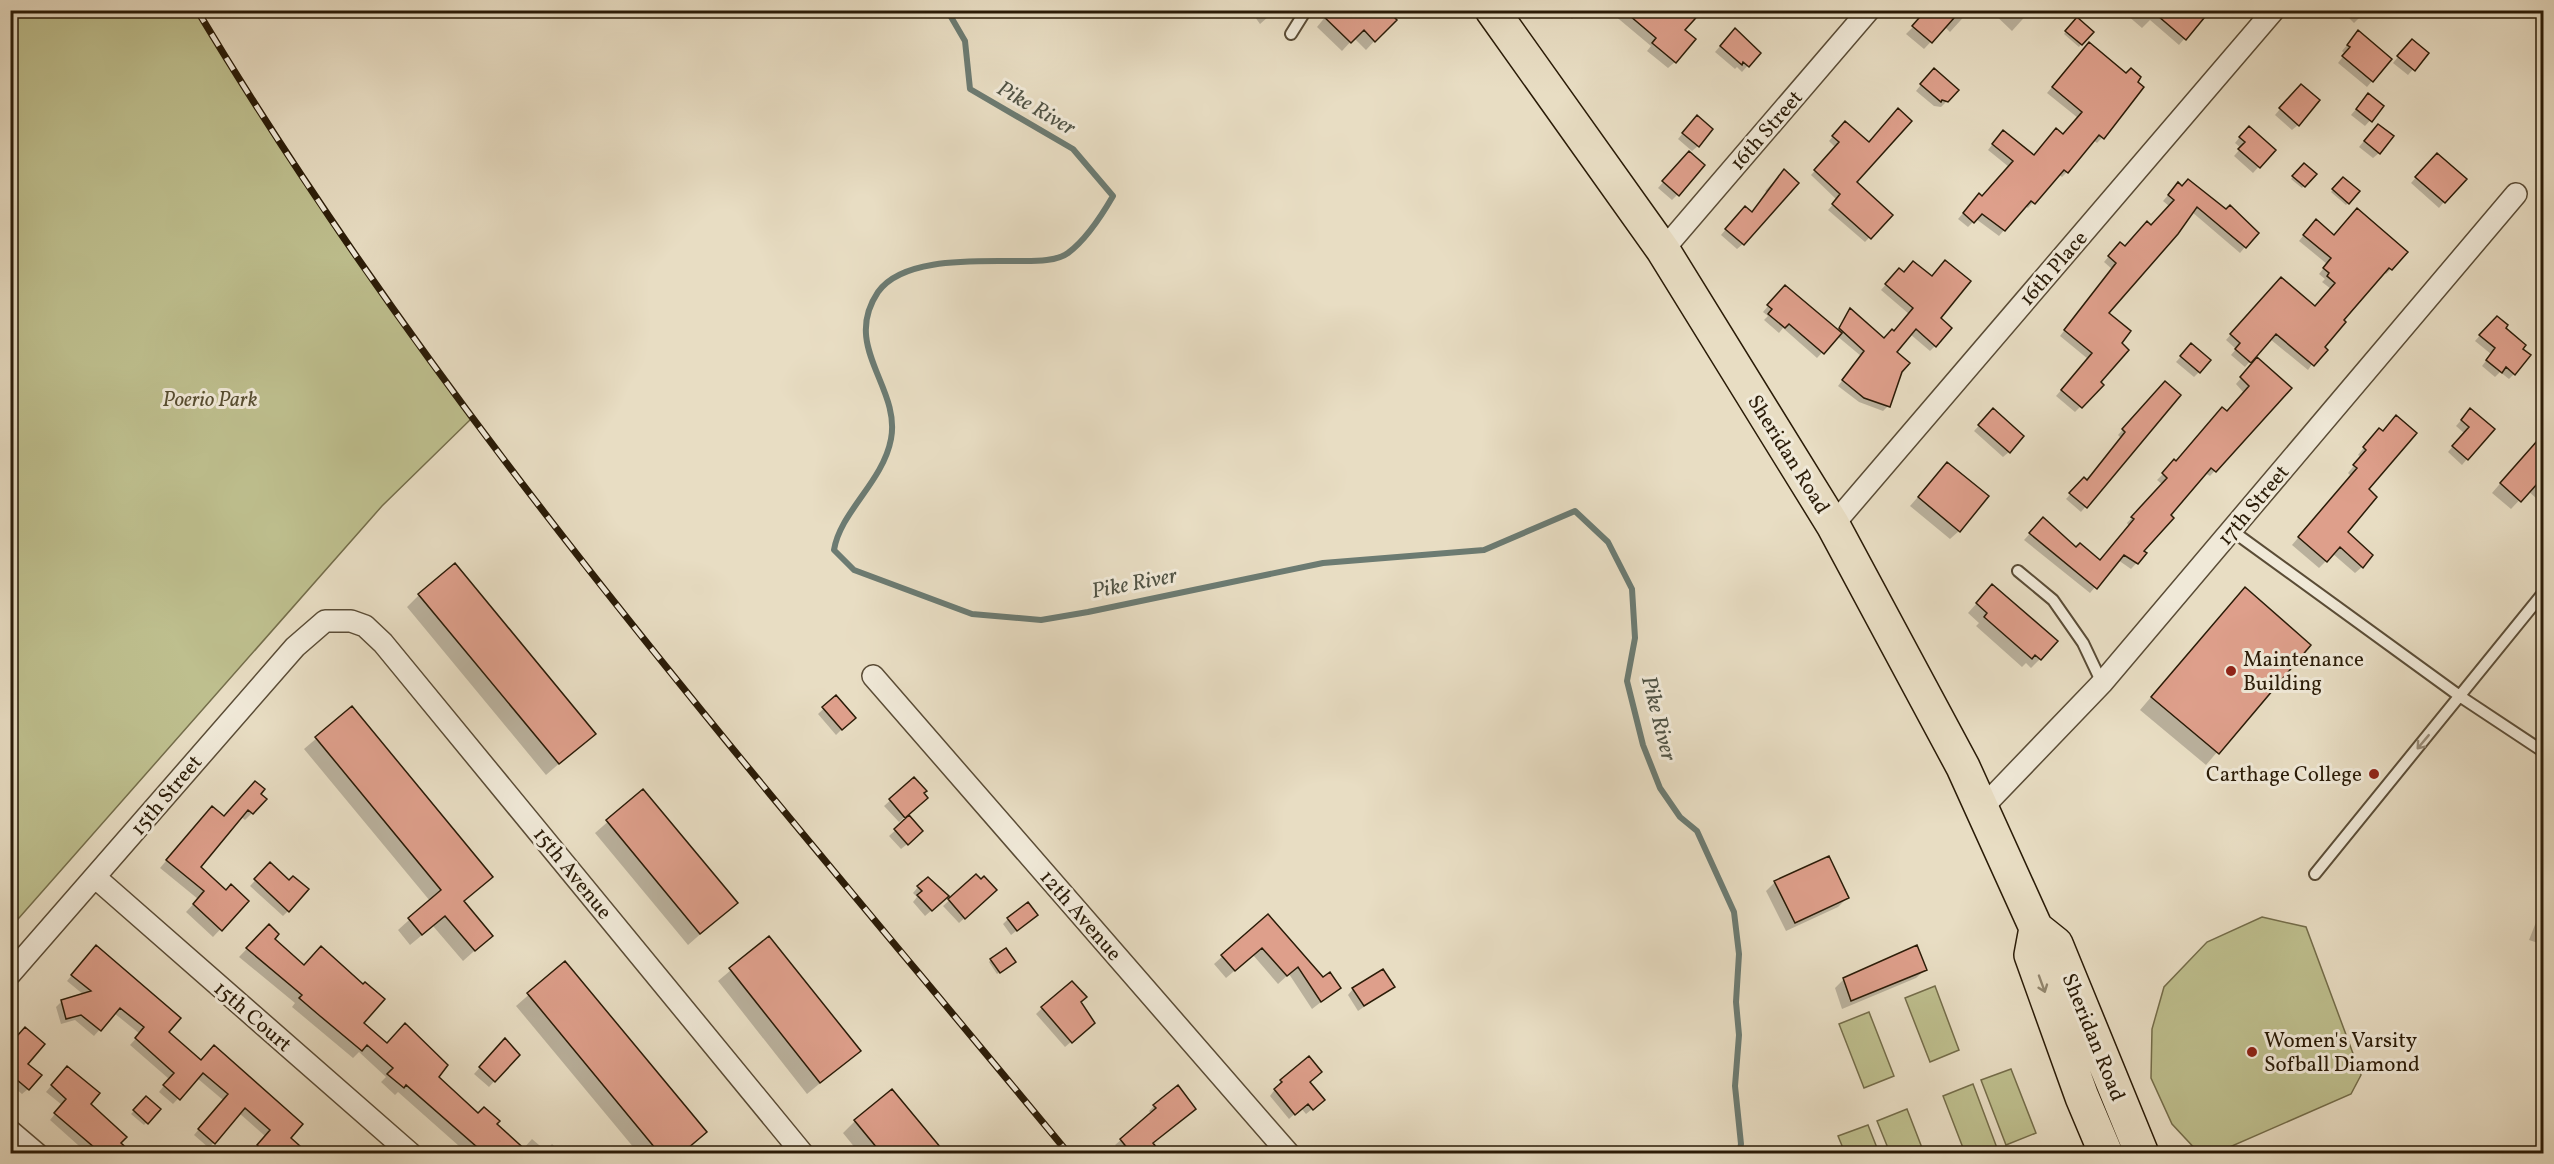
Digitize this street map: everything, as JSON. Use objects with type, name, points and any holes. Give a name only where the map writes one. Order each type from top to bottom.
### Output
[{"type":"main road","name":"Sheridan Road","points":[[1492,10],[1663,250],[1833,525],[1958,757],[2036,927],[2056,944],[2142,1154]]},
{"type":"main road","name":"Sheridan Road","points":[[2036,927],[2031,955],[2082,1097],[2106,1154]]},
{"type":"street","name":"16th Street","points":[[1663,250],[1869,10]]},
{"type":"street","name":"16th Place","points":[[1833,525],[2274,10]]},
{"type":"street","name":"17th Street","points":[[1982,808],[2102,682],[2516,194]]},
{"type":"street","name":"15th Street","points":[[10,974],[96,878],[295,646],[325,621]]},
{"type":"street","name":"15th Avenue","points":[[325,621],[351,621],[365,626],[383,643],[804,1154]]},
{"type":"street","name":"12th Avenue","points":[[873,676],[1289,1154]]},
{"type":"street","name":"15th Court","points":[[96,878],[411,1154]]},
{"type":"street","points":[[10,1131],[37,1154]]},
{"type":"lane","points":[[1291,34],[1306,10]]},
{"type":"lane","points":[[2231,531],[2461,697],[2544,752]]},
{"type":"lane","points":[[2018,571],[2054,600],[2083,643],[2102,682]]},
{"type":"lane","points":[[2315,874],[2351,826],[2461,697],[2501,643],[2544,592]]},
{"type":"green space","name":"Poerio Park","points":[[10,11],[197,11],[337,233],[471,419],[382,506],[11,927]]},
{"type":"green space","name":"Women's Varsity Sofball Diamond","points":[[2262,917],[2306,927],[2361,1075],[2351,1094],[2216,1153],[2199,1153],[2172,1124],[2151,1078],[2152,1029],[2164,987],[2207,942]]},
{"type":"green space","points":[[1935,986],[1959,1050],[1930,1062],[1905,998]]},
{"type":"green space","points":[[1869,1012],[1894,1076],[1864,1088],[1839,1024]]},
{"type":"green space","points":[[2011,1069],[2036,1133],[2006,1145],[1981,1080]]},
{"type":"green space","points":[[1973,1084],[1997,1148],[1984,1153],[1965,1153],[1943,1096]]},
{"type":"green space","points":[[1907,1109],[1924,1153],[1890,1153],[1877,1121]]},
{"type":"green space","points":[[1868,1125],[1879,1153],[1845,1153],[1838,1136]]},
{"type":"building","points":[[1317,10],[1387,10],[1397,20],[1375,42],[1364,30],[1351,43]]},
{"type":"building","points":[[1623,10],[1703,10],[1685,30],[1696,39],[1676,63],[1652,43],[1656,38]]},
{"type":"building","points":[[1926,10],[1961,10],[1932,43],[1912,26]]},
{"type":"building","points":[[2151,10],[2195,10],[2204,18],[2186,40]]},
{"type":"building","points":[[2077,17],[2094,32],[2082,45],[2065,31]]},
{"type":"building","points":[[1735,28],[1761,53],[1749,67],[1743,62],[1742,65],[1720,46]]},
{"type":"building","points":[[2358,30],[2392,59],[2373,82],[2342,56],[2350,47],[2347,45]]},
{"type":"building","points":[[2412,39],[2429,53],[2415,71],[2397,56]]},
{"type":"building","points":[[2089,42],[2126,73],[2131,68],[2141,77],[2138,82],[2144,87],[2104,139],[2099,135],[2068,173],[2064,170],[2035,204],[2031,201],[2005,231],[1982,214],[1974,223],[1963,213],[1979,193],[1982,196],[2013,161],[1992,144],[2003,130],[2034,155],[2056,128],[2063,134],[2082,112],[2052,87]]},
{"type":"building","points":[[1934,68],[1959,90],[1948,102],[1942,100],[1941,102],[1920,84]]},
{"type":"building","points":[[2301,84],[2320,100],[2299,126],[2279,108]]},
{"type":"building","points":[[2368,93],[2384,106],[2372,122],[2356,109]]},
{"type":"building","points":[[1898,108],[1912,121],[1857,182],[1893,215],[1871,239],[1832,204],[1840,194],[1814,170],[1839,142],[1832,136],[1845,121],[1869,142]]},
{"type":"building","points":[[1697,115],[1713,129],[1699,147],[1682,133]]},
{"type":"building","points":[[2378,124],[2394,136],[2380,154],[2364,141]]},
{"type":"building","points":[[2249,126],[2276,150],[2260,168],[2238,149],[2245,142],[2239,137]]},
{"type":"building","points":[[1689,151],[1705,165],[1679,196],[1662,181]]},
{"type":"building","points":[[2437,153],[2467,179],[2445,203],[2415,177]]},
{"type":"building","points":[[2304,163],[2317,174],[2305,187],[2292,176]]},
{"type":"building","points":[[1784,169],[1799,183],[1744,245],[1725,229],[1745,206],[1752,212]]},
{"type":"building","points":[[2343,177],[2360,191],[2349,204],[2332,189]]},
{"type":"building","points":[[2188,179],[2226,209],[2230,205],[2259,233],[2246,248],[2197,207],[2178,234],[2109,313],[2131,331],[2122,343],[2129,350],[2101,382],[2104,385],[2082,408],[2061,390],[2092,353],[2064,330],[2116,263],[2108,256],[2120,242],[2125,246],[2147,221],[2151,225],[2174,200],[2168,195],[2178,182],[2182,186]]},
{"type":"building","points":[[2357,208],[2408,252],[2392,270],[2389,268],[2344,320],[2346,322],[2325,347],[2328,350],[2314,366],[2276,334],[2251,363],[2235,349],[2240,343],[2230,334],[2281,277],[2315,306],[2335,283],[2327,276],[2329,273],[2323,268],[2331,258],[2303,235],[2316,219],[2334,235]]},
{"type":"building","points":[[1945,260],[1971,281],[1941,318],[1952,328],[1936,347],[1916,329],[1897,352],[1910,363],[1902,372],[1890,407],[1864,398],[1842,380],[1864,351],[1839,328],[1850,308],[1884,338],[1892,329],[1894,331],[1913,308],[1885,284],[1899,268],[1904,272],[1913,261],[1932,276]]},
{"type":"building","points":[[1785,285],[1842,333],[1824,354],[1789,324],[1785,328],[1768,314],[1772,309],[1767,305]]},
{"type":"building","points":[[2497,316],[2508,325],[2506,328],[2526,345],[2523,349],[2531,355],[2515,375],[2506,367],[2502,373],[2486,360],[2495,348],[2479,335]]},
{"type":"building","points":[[2191,343],[2211,360],[2200,373],[2180,356]]},
{"type":"building","points":[[2257,357],[2292,388],[2216,472],[2211,468],[2171,515],[2174,518],[2144,551],[2147,553],[2138,564],[2124,555],[2097,589],[2029,533],[2043,517],[2076,547],[2080,543],[2100,560],[2134,519],[2131,517],[2167,478],[2162,473],[2174,459],[2176,461],[2222,407],[2227,411],[2249,386],[2240,377]]},
{"type":"building","points":[[2165,381],[2181,395],[2087,508],[2069,493],[2084,477],[2087,480],[2125,432],[2122,429]]},
{"type":"building","points":[[1993,408],[2024,436],[2010,453],[1978,425]]},
{"type":"building","points":[[2470,408],[2495,429],[2468,460],[2452,446],[2469,427],[2461,420]]},
{"type":"building","points":[[2396,415],[2417,433],[2369,489],[2377,497],[2348,532],[2373,555],[2363,568],[2340,547],[2327,562],[2298,537],[2357,468],[2353,465],[2366,450],[2363,447],[2379,428],[2383,431]]},
{"type":"building","points":[[2544,433],[2544,476],[2521,502],[2500,483]]},
{"type":"building","points":[[1947,462],[1989,496],[1960,532],[1918,497]]},
{"type":"building","points":[[455,563],[596,734],[559,764],[418,594]]},
{"type":"building","points":[[1992,584],[2058,641],[2041,660],[2035,655],[2032,659],[1984,617],[1987,613],[1976,603]]},
{"type":"building","name":"Maintenance Building","points":[[2245,587],[2311,645],[2219,754],[2151,697]]},
{"type":"building","points":[[836,695],[856,718],[842,730],[822,707]]},
{"type":"building","points":[[352,706],[493,877],[464,901],[493,936],[475,951],[445,916],[422,935],[408,918],[441,890],[315,737]]},
{"type":"building","points":[[914,777],[927,791],[924,793],[928,798],[905,818],[889,799]]},
{"type":"building","points":[[255,781],[265,789],[261,794],[267,799],[253,814],[248,810],[201,867],[226,890],[231,884],[249,901],[222,931],[193,904],[204,891],[166,860],[212,806],[224,816]]},
{"type":"building","points":[[643,789],[738,903],[700,934],[606,820]]},
{"type":"building","points":[[909,815],[923,831],[908,845],[894,829]]},
{"type":"building","points":[[1829,856],[1849,898],[1795,923],[1774,881]]},
{"type":"building","points":[[270,862],[289,880],[293,876],[309,889],[289,912],[254,879]]},
{"type":"building","points":[[976,874],[981,879],[984,876],[997,890],[965,919],[948,899]]},
{"type":"building","points":[[928,877],[949,896],[932,911],[917,895],[922,891],[917,886]]},
{"type":"building","points":[[1028,902],[1038,915],[1017,931],[1007,918]]},
{"type":"building","points":[[1268,914],[1323,977],[1330,972],[1341,988],[1321,1002],[1298,967],[1287,976],[1262,948],[1235,971],[1221,955]]},
{"type":"building","points":[[269,924],[279,934],[275,939],[304,965],[321,946],[363,984],[365,982],[385,999],[364,1023],[387,1043],[405,1023],[448,1065],[439,1077],[478,1113],[484,1107],[500,1121],[497,1124],[530,1154],[485,1154],[406,1085],[404,1088],[387,1074],[393,1068],[367,1045],[362,1051],[299,998],[302,995],[246,948]]},
{"type":"building","points":[[769,936],[861,1051],[820,1083],[729,968]]},
{"type":"building","points":[[96,945],[181,1018],[169,1032],[201,1060],[214,1045],[303,1124],[291,1138],[309,1154],[267,1154],[257,1145],[270,1130],[245,1108],[215,1144],[198,1129],[228,1094],[203,1073],[180,1100],[163,1085],[174,1073],[135,1038],[144,1027],[120,1008],[101,1031],[81,1015],[66,1019],[61,1000],[91,991],[71,975]]},
{"type":"building","points":[[1917,945],[1927,970],[1851,1001],[1843,978]]},
{"type":"building","points":[[1006,948],[1016,962],[1000,973],[990,959]]},
{"type":"building","points":[[565,961],[707,1132],[681,1154],[660,1154],[527,993]]},
{"type":"building","points":[[1383,969],[1395,987],[1364,1006],[1352,988]]},
{"type":"building","points":[[1072,981],[1087,997],[1081,1002],[1095,1023],[1072,1043],[1041,1007]]},
{"type":"building","points":[[25,1027],[45,1044],[28,1064],[42,1075],[29,1090],[10,1074],[10,1044]]},
{"type":"building","points":[[505,1038],[520,1055],[495,1082],[479,1067]]},
{"type":"building","points":[[1309,1056],[1322,1072],[1310,1082],[1325,1100],[1313,1110],[1308,1104],[1295,1115],[1274,1089],[1282,1082],[1280,1080]]},
{"type":"building","points":[[67,1066],[100,1093],[91,1104],[127,1137],[121,1143],[133,1154],[102,1154],[54,1113],[66,1099],[51,1085]]},
{"type":"building","points":[[1178,1085],[1196,1109],[1153,1143],[1162,1154],[1132,1154],[1120,1139],[1156,1108],[1153,1105]]},
{"type":"building","points":[[892,1089],[946,1154],[882,1154],[854,1120]]},
{"type":"building","points":[[146,1096],[161,1109],[148,1124],[133,1110]]},
{"type":"waterway","name":"Pike River","points":[[947,10],[965,41],[970,89],[1073,149],[1113,196],[1088,234],[1063,256],[1041,261],[967,261],[925,266],[890,280],[878,292],[868,312],[866,331],[868,349],[888,402],[892,420],[891,439],[880,469],[844,523],[834,550],[854,570],[972,614],[1041,620],[1323,563],[1484,550],[1575,511],[1608,542],[1632,589],[1635,638],[1627,681],[1643,745],[1660,788],[1680,817],[1697,831],[1734,912],[1739,954],[1736,1002],[1739,1035],[1735,1086],[1741,1144],[1739,1154]]},
{"type":"railway","points":[[197,10],[293,163],[395,311],[501,456],[724,738],[1069,1154]]},
{"type":"place","name":"Maintenance Building","points":[[2231,671]]},
{"type":"place","name":"Carthage College","points":[[2374,774]]},
{"type":"place","name":"Women's Varsity Sofball Diamond","points":[[2252,1052]]}]
